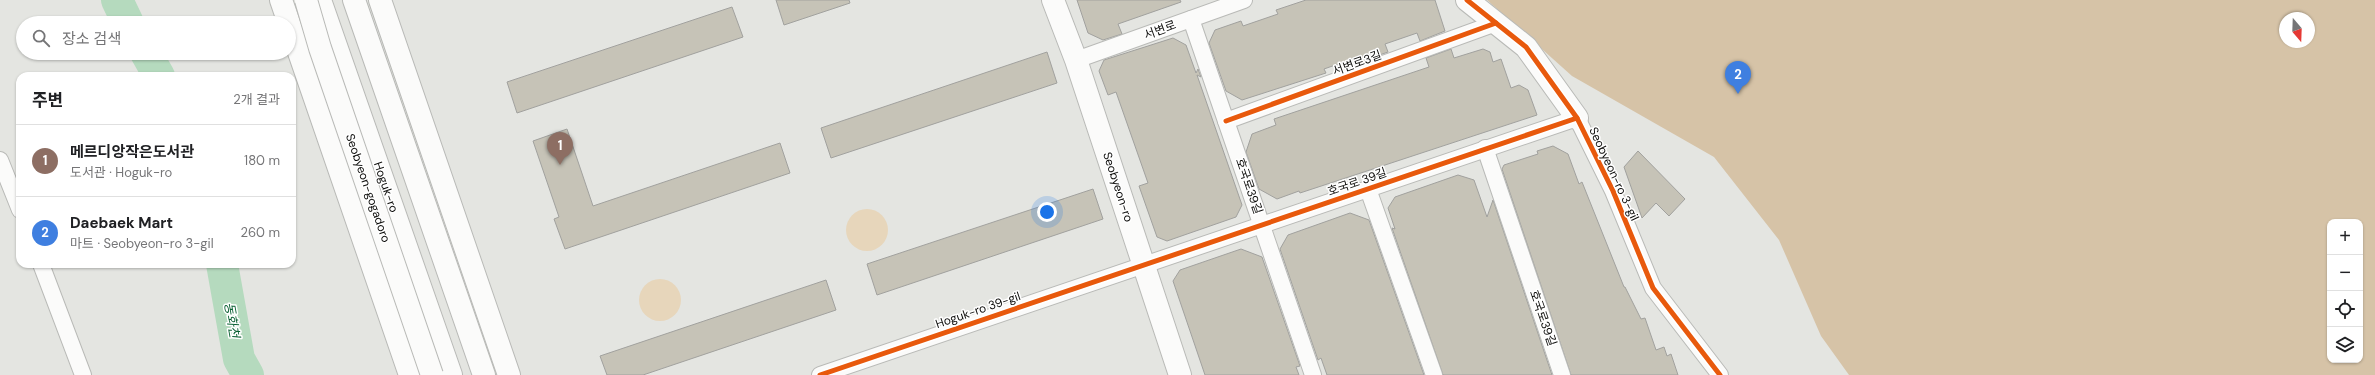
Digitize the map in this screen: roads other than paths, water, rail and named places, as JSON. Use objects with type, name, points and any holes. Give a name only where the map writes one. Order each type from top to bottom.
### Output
[{"type":"main road","points":[[281,0],[287,16]]},
{"type":"main road","name":"Seobyeon-gogadoro","points":[[306,0],[320,48],[432,375]]},
{"type":"main road","name":"Hoguk-ro","points":[[320,0],[451,375]]},
{"type":"main road","points":[[354,0],[484,375]]},
{"type":"main road","points":[[380,0],[509,375]]},
{"type":"main road","name":"Seobyeon-ro","points":[[1053,0],[1076,60],[1180,375]]},
{"type":"main road","name":"Seobyeon-ro 3-gil","points":[[1467,0],[1526,47],[1577,118]]},
{"type":"main road","points":[[296,43],[410,375]]},
{"type":"main road","points":[[389,312],[401,230]]},
{"type":"street","name":"서변로","points":[[1076,60],[1244,0]]},
{"type":"street","name":"호국로39길","points":[[1191,19],[1314,375]]},
{"type":"street","name":"서변로3길","points":[[1226,121],[1496,23]]},
{"type":"street","name":"호국로 39길","points":[[1143,266],[1263,226],[1485,148],[1577,118]]},
{"type":"street","name":"Seobyeon-ro 3-gil","points":[[1577,118],[1613,191],[1653,288],[1718,374]]},
{"type":"street","name":"호국로39길","points":[[1485,148],[1562,375]]},
{"type":"street","points":[[0,160],[16,200]]},
{"type":"street","points":[[1368,189],[1434,375]]},
{"type":"street","name":"Hoguk-ro 39-gil","points":[[820,375],[1143,266]]},
{"type":"street","points":[[43,268],[83,375]]},
{"type":"waterway","name":"동화천","points":[[117,0],[125,16]]},
{"type":"waterway","name":"동화천","points":[[150,60],[157,72]]},
{"type":"waterway","name":"동화천","points":[[223,268],[239,359],[248,375]]},
{"type":"place","name":"Daebaek Mart","points":[[1738,94]]},
{"type":"place","name":"메르디앙작은도서관","points":[[560,165]]}]
